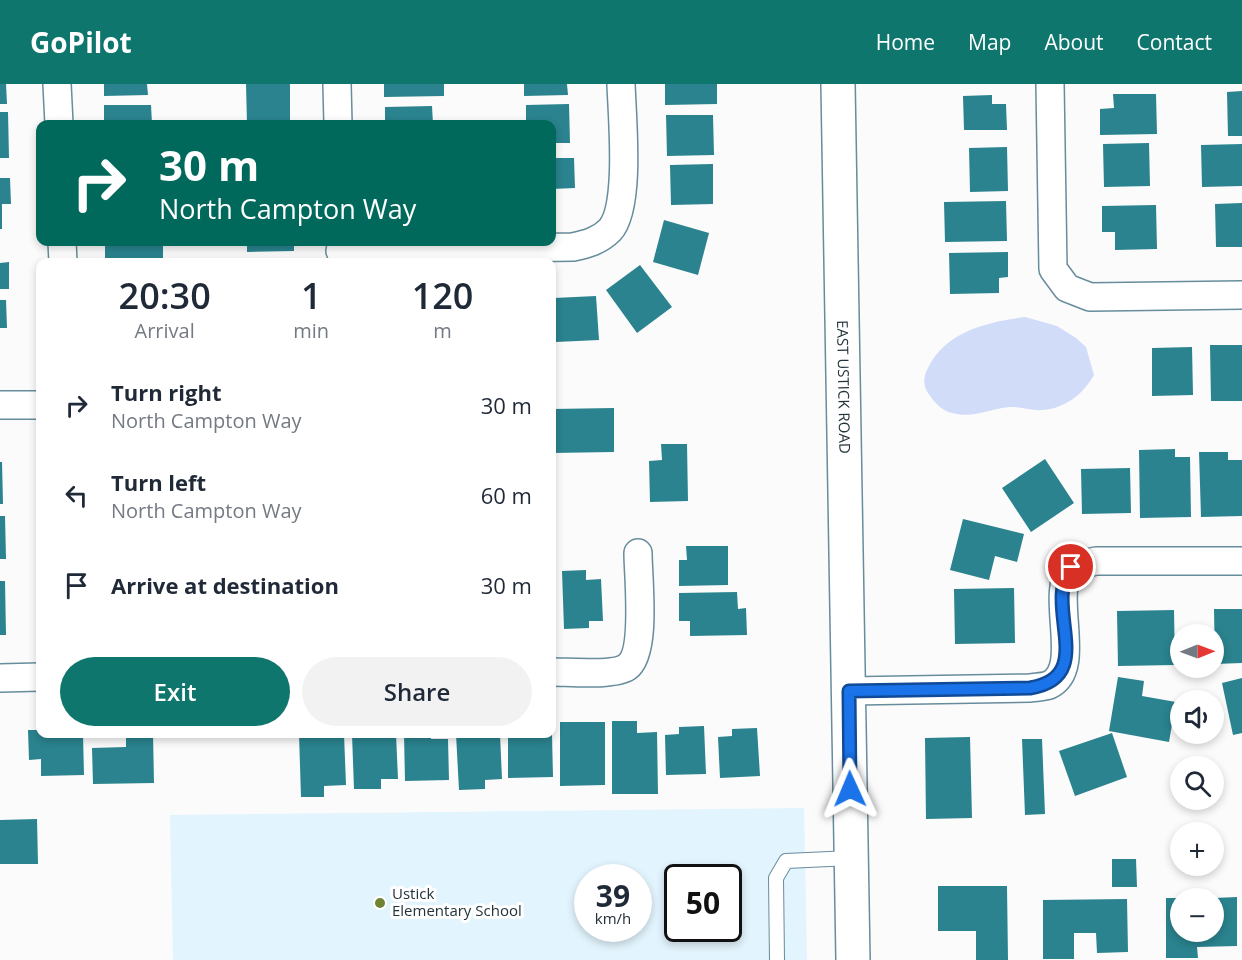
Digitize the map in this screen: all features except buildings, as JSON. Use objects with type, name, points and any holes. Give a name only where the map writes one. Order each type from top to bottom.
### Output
[{"type":"main road","name":"EAST USTICK ROAD","points":[[838,84],[853,960]]},
{"type":"street","points":[[57,84],[59,120]]},
{"type":"street","points":[[337,84],[338,120]]},
{"type":"street","points":[[340,252],[573,247],[595,242],[611,229],[620,211],[623,185],[621,84]]},
{"type":"street","points":[[1050,84],[1053,269],[1067,288],[1090,297],[1242,295]]},
{"type":"street","points":[[0,405],[36,405]]},
{"type":"street","points":[[556,672],[615,671],[627,667],[637,652],[638,553]]},
{"type":"street","points":[[849,691],[1030,688],[1048,685],[1059,678],[1064,665],[1062,590],[1064,577],[1071,567],[1096,561],[1242,561]]},
{"type":"street","points":[[0,678],[36,677]]},
{"type":"lane","points":[[777,960],[776,878],[786,861],[851,858]]},
{"type":"shaded area","name":"Ustick Elementary School","points":[[804,808],[807,960],[173,960],[170,815]]},
{"type":"water","points":[[1025,317],[1057,326],[1086,347],[1094,375],[1079,394],[1051,409],[1011,407],[967,415],[948,412],[936,403],[926,390],[924,378],[936,355],[946,345],[969,330]]},
{"type":"place","name":"Ustick Elementary School","points":[[380,903]]},
{"type":"route","points":[[850,789],[849,691],[1030,688],[1048,685],[1059,678],[1064,665],[1062,590],[1064,577],[1071,567]]}]
